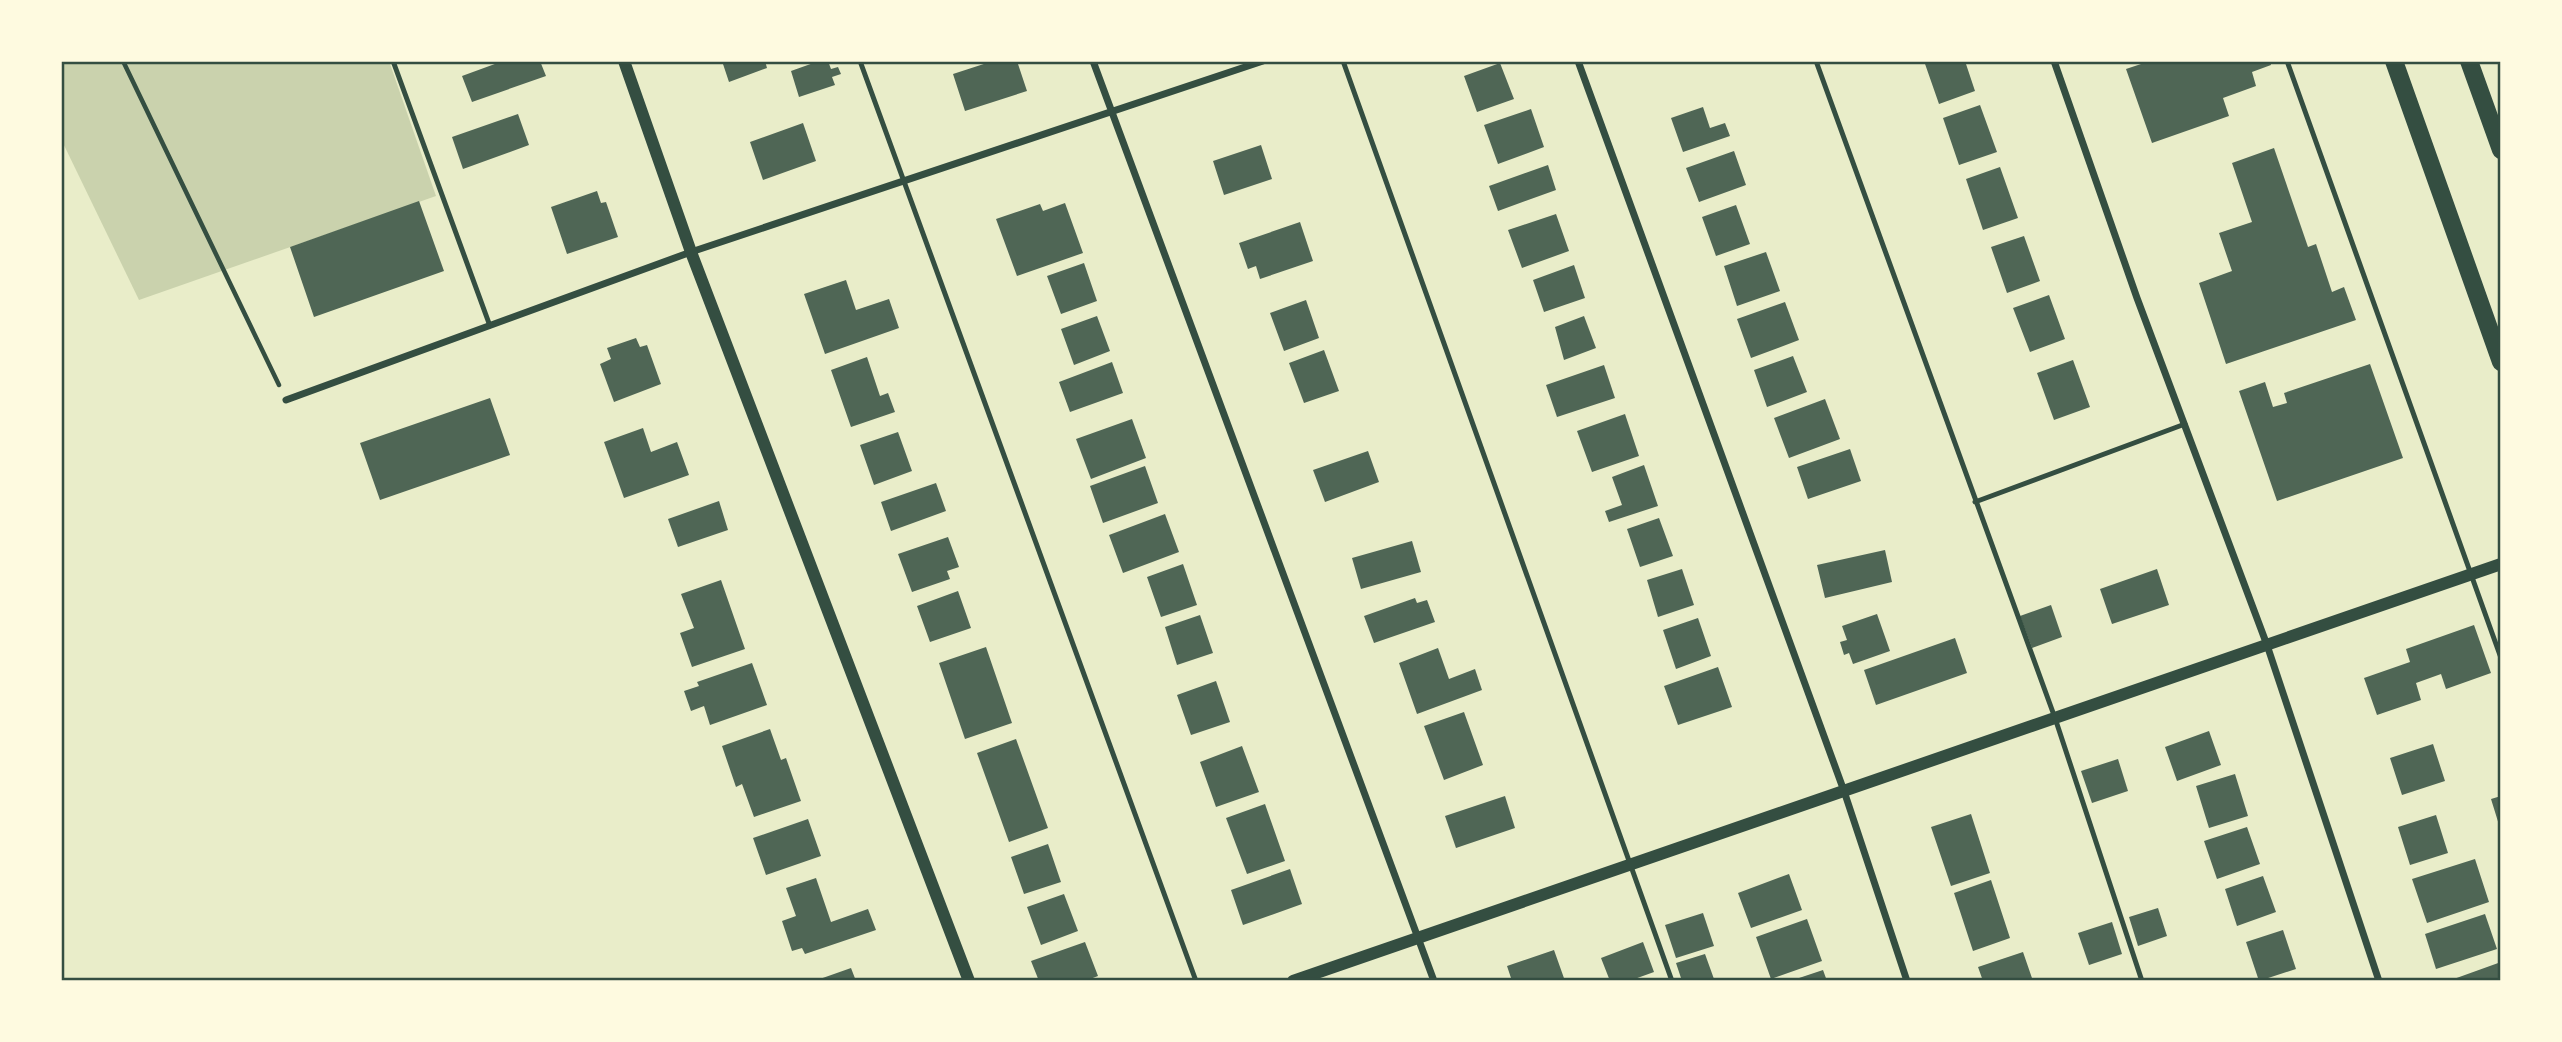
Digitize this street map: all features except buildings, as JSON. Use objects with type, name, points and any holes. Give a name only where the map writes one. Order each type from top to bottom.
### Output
[{"type":"main road","points":[[2394,61],[2501,362]]},
{"type":"main road","points":[[2469,61],[2501,150]]},
{"type":"street","points":[[624,61],[691,252],[970,981]]},
{"type":"street","points":[[1093,61],[1434,981]]},
{"type":"street","points":[[286,400],[691,252],[1263,61]]},
{"type":"street","points":[[1578,61],[1844,792],[1907,981]]},
{"type":"street","points":[[2054,61],[2267,645],[2379,981]]},
{"type":"street","points":[[1293,981],[2501,564]]},
{"type":"lane","points":[[393,61],[490,326]]},
{"type":"lane","points":[[860,61],[1196,981]]},
{"type":"lane","points":[[1343,61],[1672,981]]},
{"type":"lane","points":[[1816,61],[2055,718],[2142,981]]},
{"type":"lane","points":[[2287,61],[2501,658]]},
{"type":"lane","points":[[1975,502],[2185,424]]},
{"type":"path","points":[[123,61],[286,400]]},
{"type":"green space","points":[[61,61],[389,61],[436,196],[139,300],[61,139]]}]
